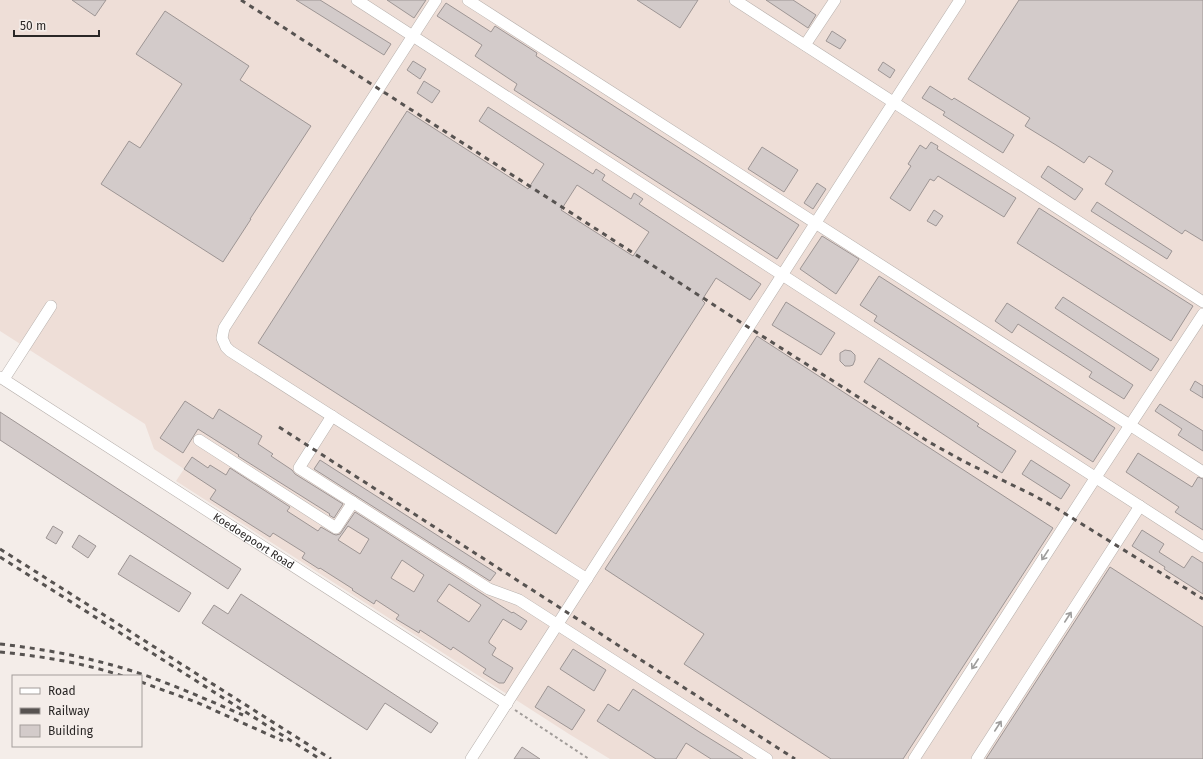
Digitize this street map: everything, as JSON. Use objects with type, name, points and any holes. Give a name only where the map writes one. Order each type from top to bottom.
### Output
[{"type":"street","points":[[357,0],[1203,546]]},
{"type":"street","points":[[436,0],[224,328],[222,334],[223,342],[230,351],[587,579]]},
{"type":"street","points":[[468,0],[1203,472]]},
{"type":"street","points":[[735,0],[1203,302]]},
{"type":"street","points":[[805,46],[835,0]]},
{"type":"street","points":[[471,759],[960,0]]},
{"type":"street","points":[[2,378],[51,306]]},
{"type":"street","points":[[914,759],[1203,314]]},
{"type":"street","name":"Koedoepoort Road","points":[[2,378],[507,704]]},
{"type":"street","points":[[332,416],[299,468],[489,589],[519,600],[558,624],[767,759]]},
{"type":"street","points":[[199,440],[336,528],[353,502]]},
{"type":"street","points":[[977,759],[1140,506]]},
{"type":"path","points":[[507,704],[589,759]]},
{"type":"shaded area","points":[[0,0],[1203,0],[1203,759],[610,759],[569,734],[176,481],[184,469],[154,449],[145,424],[0,331]]},
{"type":"building","points":[[72,0],[106,0],[95,16]]},
{"type":"building","points":[[296,0],[320,0],[391,44],[384,55]]},
{"type":"building","points":[[387,0],[426,0],[414,18]]},
{"type":"building","points":[[637,0],[698,0],[680,28]]},
{"type":"building","points":[[766,0],[793,0],[816,15],[808,28]]},
{"type":"building","points":[[1019,0],[1203,0],[1203,241],[1185,230],[1182,234],[1105,184],[1113,171],[1089,156],[1084,163],[1025,126],[1030,118],[968,79]]},
{"type":"building","points":[[446,3],[491,32],[495,26],[537,53],[536,56],[799,225],[777,259],[514,90],[517,84],[475,56],[482,45],[437,16]]},
{"type":"building","points":[[165,11],[249,66],[240,80],[311,126],[223,262],[101,184],[129,141],[140,148],[182,84],[136,54]]},
{"type":"building","points":[[832,31],[846,40],[840,49],[826,41]]},
{"type":"building","points":[[413,61],[426,69],[420,79],[407,70]]},
{"type":"building","points":[[883,62],[895,70],[890,78],[878,70]]},
{"type":"building","points":[[424,81],[440,91],[432,103],[417,93]]},
{"type":"building","points":[[930,86],[952,100],[954,98],[1014,135],[1003,153],[943,115],[945,112],[922,98]]},
{"type":"building","points":[[488,107],[593,174],[596,169],[605,175],[602,180],[631,199],[634,193],[643,199],[639,204],[761,284],[750,300],[716,278],[702,300],[705,303],[556,534],[258,343],[407,111],[528,189],[544,164],[479,121]],"holes":[[[577,185],[649,232],[633,256],[561,210]]]},
{"type":"building","points":[[931,142],[938,146],[937,149],[1016,198],[1004,217],[938,176],[934,181],[930,179],[910,211],[890,198],[911,166],[908,164],[920,145],[926,149]]},
{"type":"building","points":[[762,147],[798,170],[784,192],[748,169]]},
{"type":"building","points":[[1048,166],[1083,189],[1075,200],[1041,177]]},
{"type":"building","points":[[817,183],[826,189],[813,209],[804,203]]},
{"type":"building","points":[[1097,202],[1172,251],[1167,259],[1091,211]]},
{"type":"building","points":[[1039,208],[1193,306],[1171,341],[1017,243]]},
{"type":"building","points":[[934,210],[943,216],[936,226],[927,221]]},
{"type":"building","points":[[822,236],[859,259],[836,294],[800,269]]},
{"type":"building","points":[[879,276],[1115,428],[1093,462],[874,321],[877,316],[860,305]]},
{"type":"building","points":[[1063,297],[1159,359],[1151,371],[1055,308]]},
{"type":"building","points":[[786,302],[835,333],[821,355],[772,325]]},
{"type":"building","points":[[1007,303],[1133,385],[1124,399],[1089,377],[1092,372],[1018,324],[1012,333],[995,321]]},
{"type":"building","points":[[757,336],[1053,528],[903,759],[831,759],[684,664],[704,634],[605,569]]},
{"type":"building","points":[[845,350],[851,351],[855,355],[853,365],[845,366],[840,361],[840,353]]},
{"type":"building","points":[[879,358],[979,424],[977,426],[1016,451],[1002,473],[864,382]]},
{"type":"building","points":[[1195,381],[1203,386],[1203,398],[1190,390]]},
{"type":"building","points":[[185,401],[213,419],[219,409],[262,436],[258,444],[273,454],[271,456],[292,470],[295,474],[343,504],[334,518],[198,429],[183,453],[160,438]]},
{"type":"building","points":[[1160,404],[1203,431],[1203,451],[1178,435],[1182,429],[1155,411]]},
{"type":"building","points":[[0,412],[241,569],[228,589],[0,440]]},
{"type":"building","points":[[1138,453],[1192,487],[1198,477],[1203,479],[1203,530],[1175,512],[1179,507],[1126,472]]},
{"type":"building","points":[[192,457],[208,468],[210,465],[226,475],[230,468],[290,507],[287,511],[318,531],[321,527],[333,534],[340,534],[355,512],[512,613],[513,612],[527,621],[521,630],[503,619],[489,641],[489,643],[496,648],[492,655],[513,668],[504,683],[499,683],[483,673],[486,669],[453,647],[451,650],[420,630],[419,633],[396,619],[399,615],[376,600],[374,604],[352,590],[353,589],[302,558],[305,553],[273,533],[270,537],[210,499],[216,490],[184,469]],"holes":[[[348,526],[369,539],[360,554],[338,540]],[[402,560],[424,575],[414,592],[391,578]],[[449,584],[481,605],[469,622],[437,601]]]},
{"type":"building","points":[[320,460],[496,573],[490,581],[314,469]]},
{"type":"building","points":[[1031,460],[1070,485],[1061,499],[1022,474]]},
{"type":"building","points":[[53,526],[63,532],[56,544],[46,538]]},
{"type":"building","points":[[1142,530],[1164,544],[1159,552],[1184,568],[1192,556],[1203,563],[1203,594],[1132,546]]},
{"type":"building","points":[[79,535],[96,546],[88,558],[72,547]]},
{"type":"building","points":[[130,555],[191,593],[179,612],[118,574]]},
{"type":"building","points":[[1110,567],[1203,627],[1203,759],[986,759]]},
{"type":"building","points":[[241,594],[438,723],[431,733],[385,703],[367,730],[202,623],[214,605],[228,614]]},
{"type":"building","points":[[573,649],[606,670],[594,691],[560,669]]},
{"type":"building","points":[[548,686],[585,710],[572,730],[535,707]]},
{"type":"building","points":[[633,689],[743,759],[711,759],[686,743],[676,759],[656,759],[597,721],[608,704],[619,711]]},
{"type":"building","points":[[522,747],[540,759],[514,759]]},
{"type":"railway","points":[[241,0],[929,442],[1056,508],[1203,599]]},
{"type":"railway","points":[[279,427],[795,759]]},
{"type":"railway","points":[[0,549],[331,759]]},
{"type":"railway","points":[[0,557],[320,759]]},
{"type":"railway","points":[[0,644],[33,648],[113,665],[172,685],[243,715]]},
{"type":"railway","points":[[0,652],[62,661],[93,667],[120,675]]},
{"type":"railway","points":[[142,682],[196,702],[283,741]]}]
